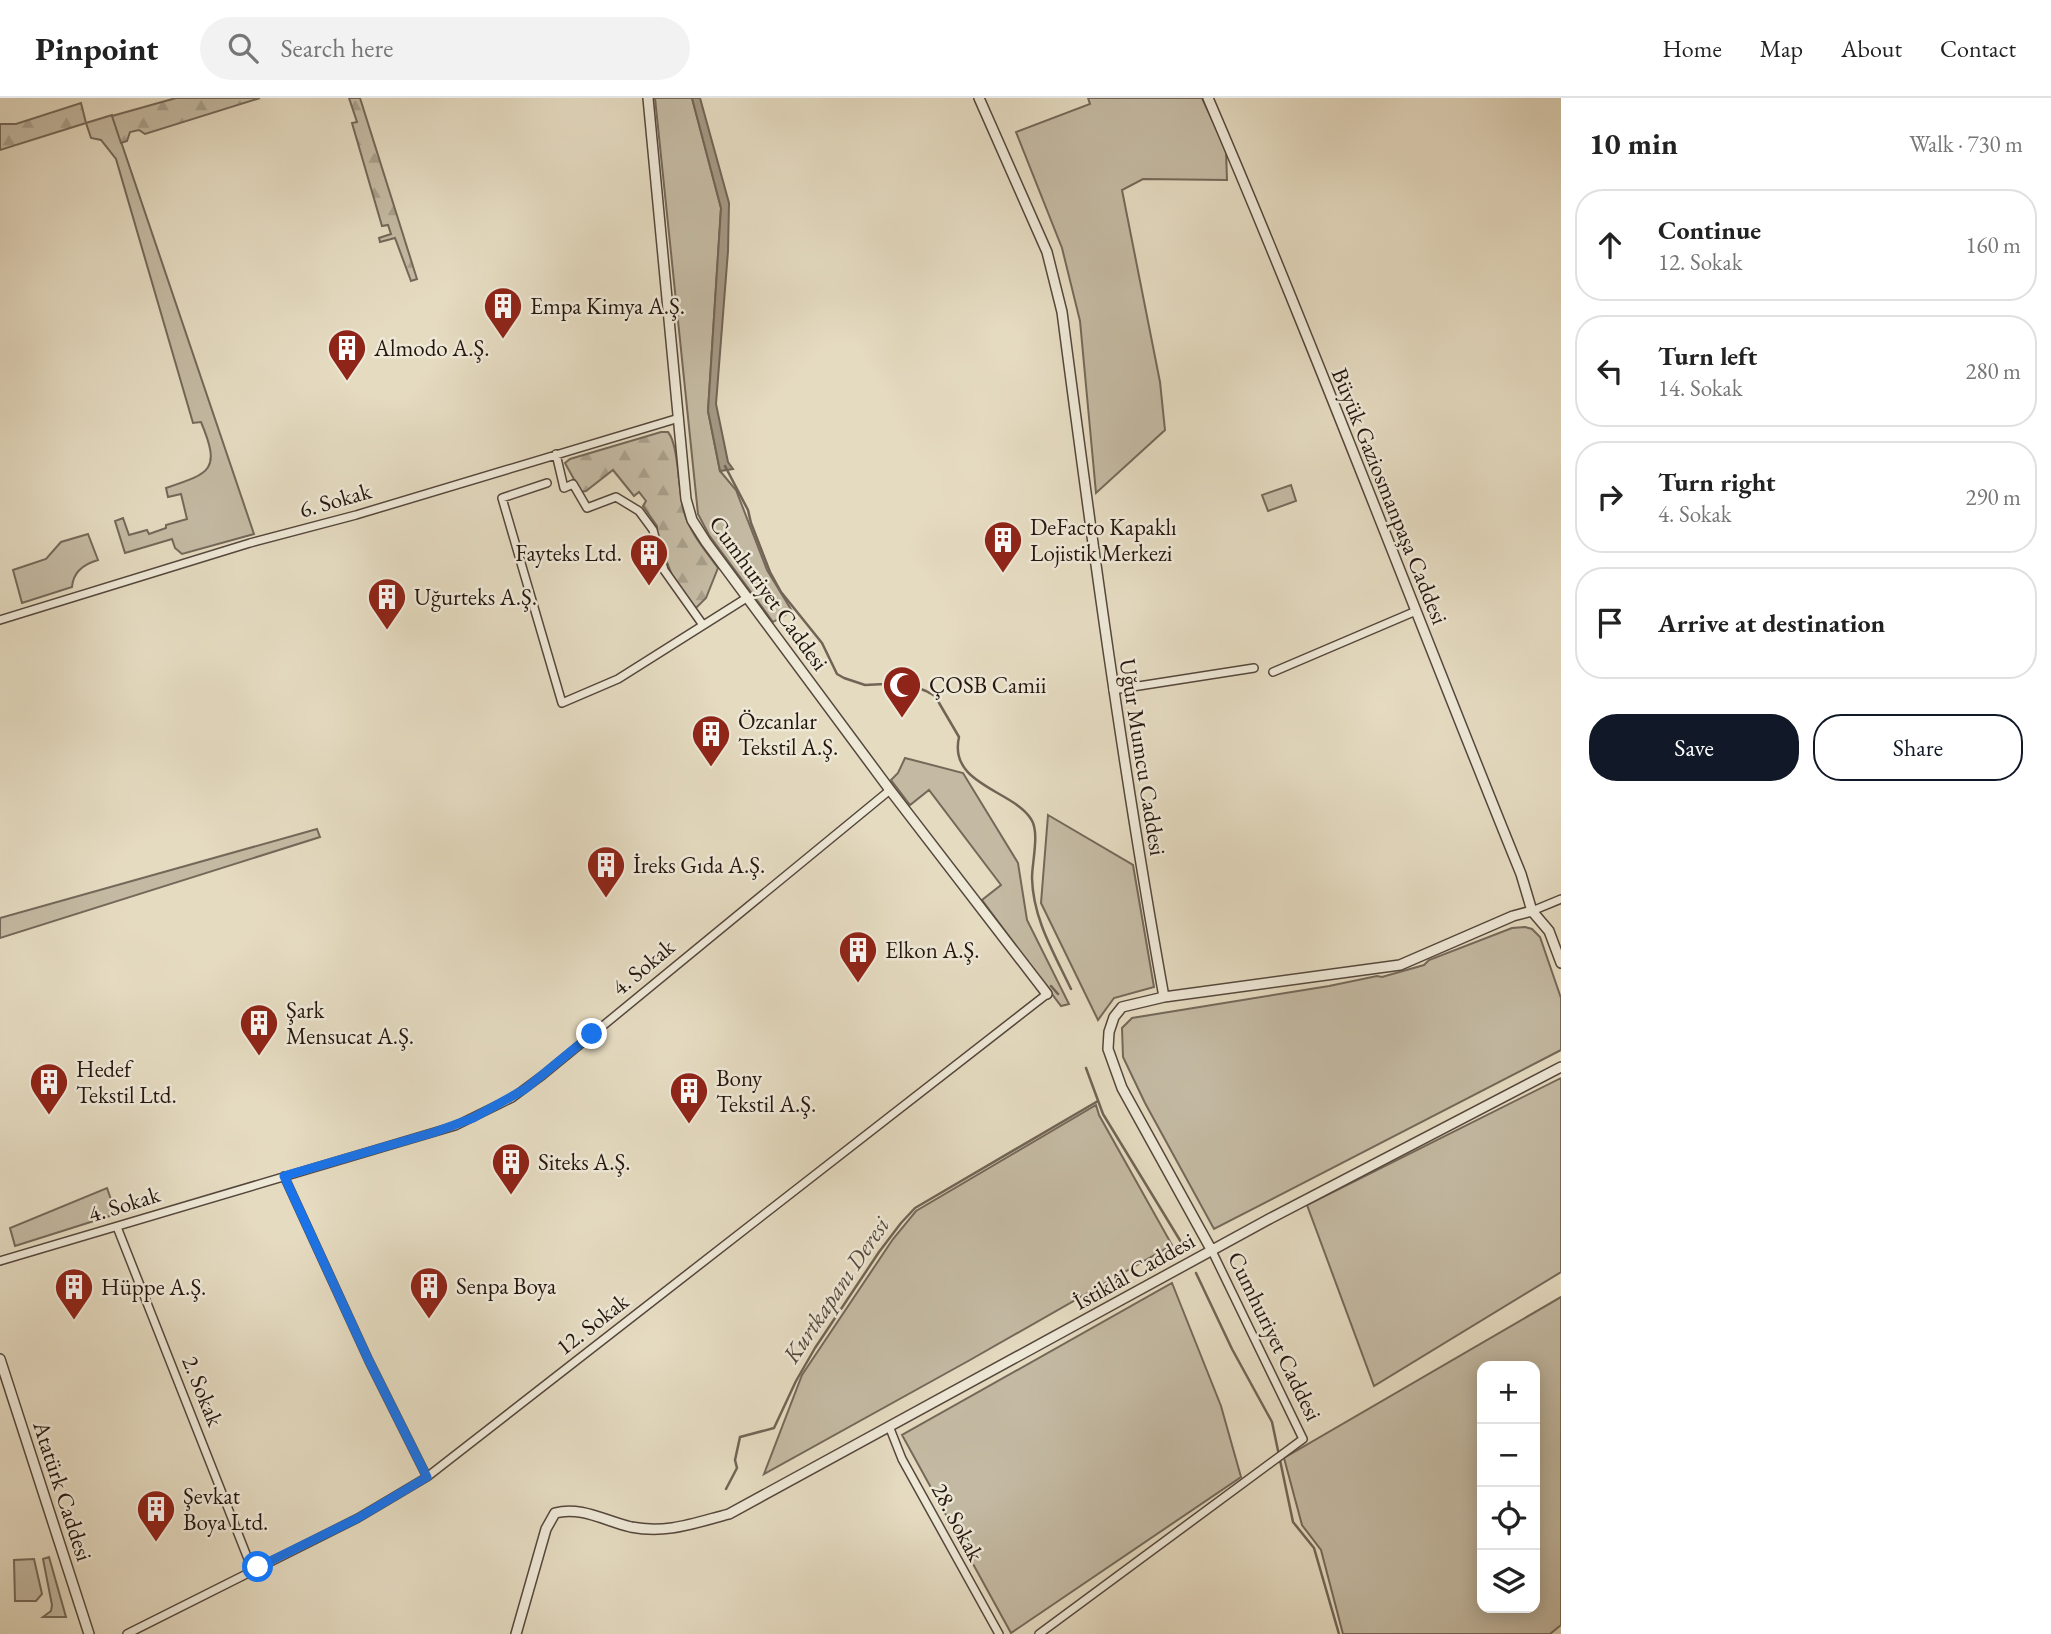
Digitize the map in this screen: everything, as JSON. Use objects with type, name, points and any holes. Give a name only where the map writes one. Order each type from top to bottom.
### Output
[{"type":"street","name":"Cumhuriyet Caddesi","points":[[648,98],[689,511],[706,542],[890,790],[1047,994]]},
{"type":"street","name":"Uğur Mumcu Caddesi","points":[[979,98],[1047,252],[1062,312],[1113,690],[1137,850],[1164,997]]},
{"type":"street","name":"Büyük Gaziosmanpaşa Caddesi","points":[[1208,98],[1263,228],[1521,874],[1532,911]]},
{"type":"street","name":"6. Sokak","points":[[0,620],[250,543],[356,515],[680,418]]},
{"type":"street","points":[[556,454],[564,488],[573,484],[587,508],[616,496],[639,511],[653,530],[664,570],[703,625]]},
{"type":"street","points":[[547,483],[502,498],[562,703],[618,679],[748,597]]},
{"type":"street","points":[[1273,672],[1416,611]]},
{"type":"street","points":[[1113,690],[1254,668]]},
{"type":"street","name":"4. Sokak","points":[[0,1261],[455,1126],[519,1093],[890,790]]},
{"type":"street","points":[[1212,1251],[1122,1088],[1108,1049],[1111,1024],[1122,1007],[1164,997],[1400,965],[1513,916],[1561,899]]},
{"type":"street","points":[[1532,911],[1549,931],[1561,963]]},
{"type":"street","name":"12. Sokak","points":[[127,1634],[358,1518],[427,1477],[1047,994]]},
{"type":"street","name":"İstiklâl Caddesi","points":[[516,1634],[546,1529],[555,1513],[578,1511],[632,1527],[669,1530],[729,1514],[1212,1251],[1561,1067]]},
{"type":"street","points":[[284,1176],[369,1361],[427,1477]]},
{"type":"street","name":"2. Sokak","points":[[117,1227],[253,1569]]},
{"type":"street","name":"Cumhuriyet Caddesi","points":[[1039,1634],[1303,1439],[1212,1251]]},
{"type":"street","name":"Atatürk Caddesi","points":[[0,1362],[89,1634]]},
{"type":"street","name":"28. Sokak","points":[[889,1426],[902,1459],[999,1634]]},
{"type":"green space","points":[[176,98],[260,98],[145,134],[139,130],[130,132],[127,141],[121,143],[112,116]]},
{"type":"green space","points":[[349,98],[360,98],[417,279],[411,281],[395,238],[380,242],[379,238],[391,234],[388,225],[382,226],[352,123],[357,122]]},
{"type":"green space","points":[[655,98],[692,98],[721,208],[708,411],[720,471],[736,490],[767,570],[792,611],[773,622],[709,535],[698,514]]},
{"type":"green space","points":[[1088,98],[1202,98],[1226,150],[1227,180],[1143,179],[1122,190],[1160,382],[1165,430],[1096,493],[1080,321],[1062,248],[1016,132],[1090,104]]},
{"type":"green space","points":[[81,103],[86,123],[0,150],[0,124],[16,124]]},
{"type":"green space","points":[[112,115],[254,534],[182,554],[175,548],[172,539],[125,553],[115,521],[123,518],[129,535],[147,530],[149,534],[166,528],[166,525],[187,519],[181,494],[168,497],[166,488],[202,473],[211,460],[201,422],[193,423],[116,159],[101,140],[91,138],[86,123]]},
{"type":"green space","points":[[668,432],[672,438],[687,520],[718,568],[706,598],[696,608],[689,602],[672,575],[657,537],[657,526],[643,506],[646,501],[639,492],[634,496],[613,470],[581,492],[565,463],[570,459]]},
{"type":"green space","points":[[1291,485],[1296,501],[1268,511],[1262,495]]},
{"type":"green space","points":[[88,534],[98,560],[80,569],[72,587],[22,603],[13,570],[46,559],[61,542]]},
{"type":"green space","points":[[905,758],[963,773],[1018,863],[1027,920],[1069,1004],[1061,1006],[982,900],[1001,885],[929,790],[910,805],[891,780],[898,773]]},
{"type":"green space","points":[[1048,815],[1133,865],[1154,987],[1114,998],[1098,1020],[1041,903]]},
{"type":"green space","points":[[317,829],[320,837],[0,938],[0,918]]},
{"type":"green space","points":[[1512,928],[1532,929],[1540,937],[1561,998],[1561,1050],[1214,1229],[1123,1057],[1122,1028],[1132,1018],[1382,977],[1424,965],[1429,960]]},
{"type":"green space","points":[[1561,1078],[1561,1272],[1374,1386],[1307,1205]]},
{"type":"green space","points":[[1096,1105],[1099,1115],[1172,1245],[764,1474],[802,1375],[893,1239],[916,1211]]},
{"type":"green space","points":[[107,1188],[116,1214],[15,1246],[10,1228]]},
{"type":"green space","points":[[1172,1283],[1221,1406],[1241,1477],[1011,1633],[902,1435]]},
{"type":"green space","points":[[1561,1297],[1561,1625],[1550,1634],[1343,1634],[1321,1550],[1302,1525],[1284,1458]]},
{"type":"green space","points":[[49,1557],[66,1617],[43,1617],[51,1611],[52,1605],[43,1559]]},
{"type":"green space","points":[[34,1559],[42,1594],[36,1601],[15,1601],[14,1560]]},
{"type":"shaded area","points":[[692,98],[700,98],[729,203],[728,251],[716,404],[728,462],[733,469],[720,471],[708,411],[721,208]]},
{"type":"waterway","points":[[725,466],[748,510],[770,572],[781,592],[822,643],[837,674],[865,685],[905,683],[935,696],[959,737],[958,753],[963,766],[972,776],[1022,809],[1031,819],[1035,831],[1032,878],[1036,908],[1071,989]]},
{"type":"waterway","points":[[1051,986],[1058,994]]},
{"type":"waterway","points":[[1086,1068],[1103,1114],[1181,1242]]},
{"type":"waterway","name":"Kurtkapanı Deresi","points":[[726,1489],[737,1468],[735,1460],[740,1437],[774,1428],[815,1348],[879,1252],[915,1208],[1098,1101]]},
{"type":"waterway","points":[[1196,1273],[1232,1349],[1272,1422],[1293,1522],[1314,1548],[1339,1634]]},
{"type":"place","name":"Empa Kimya A.Ş.","points":[[503,340]]},
{"type":"place","name":"Almodo A.Ş.","points":[[347,382]]},
{"type":"place","name":"DeFacto Kapaklı Lojistik Merkezi","points":[[1003,574]]},
{"type":"place","name":"Fayteks Ltd.","points":[[649,587]]},
{"type":"place","name":"Uğurteks A.Ş.","points":[[387,631]]},
{"type":"place","name":"ÇOSB Camii","points":[[902,719]]},
{"type":"place","name":"Özcanlar Tekstil A.Ş.","points":[[711,768]]},
{"type":"place","name":"İreks Gıda A.Ş.","points":[[606,899]]},
{"type":"place","name":"Elkon A.Ş.","points":[[858,984]]},
{"type":"place","name":"Şark Mensucat A.Ş.","points":[[259,1057]]},
{"type":"place","name":"Hedef Tekstil Ltd.","points":[[49,1116]]},
{"type":"place","name":"Bony Tekstil A.Ş.","points":[[689,1125]]},
{"type":"place","name":"Siteks A.Ş.","points":[[511,1196]]},
{"type":"place","name":"Senpa Boya","points":[[429,1320]]},
{"type":"place","name":"Hüppe A.Ş.","points":[[74,1321]]},
{"type":"place","name":"Şevkat Boya Ltd.","points":[[156,1543]]},
{"type":"route","points":[[258,1567],[358,1518],[427,1477],[369,1361],[284,1176],[455,1126],[473,1118],[525,1089],[592,1034]]}]
